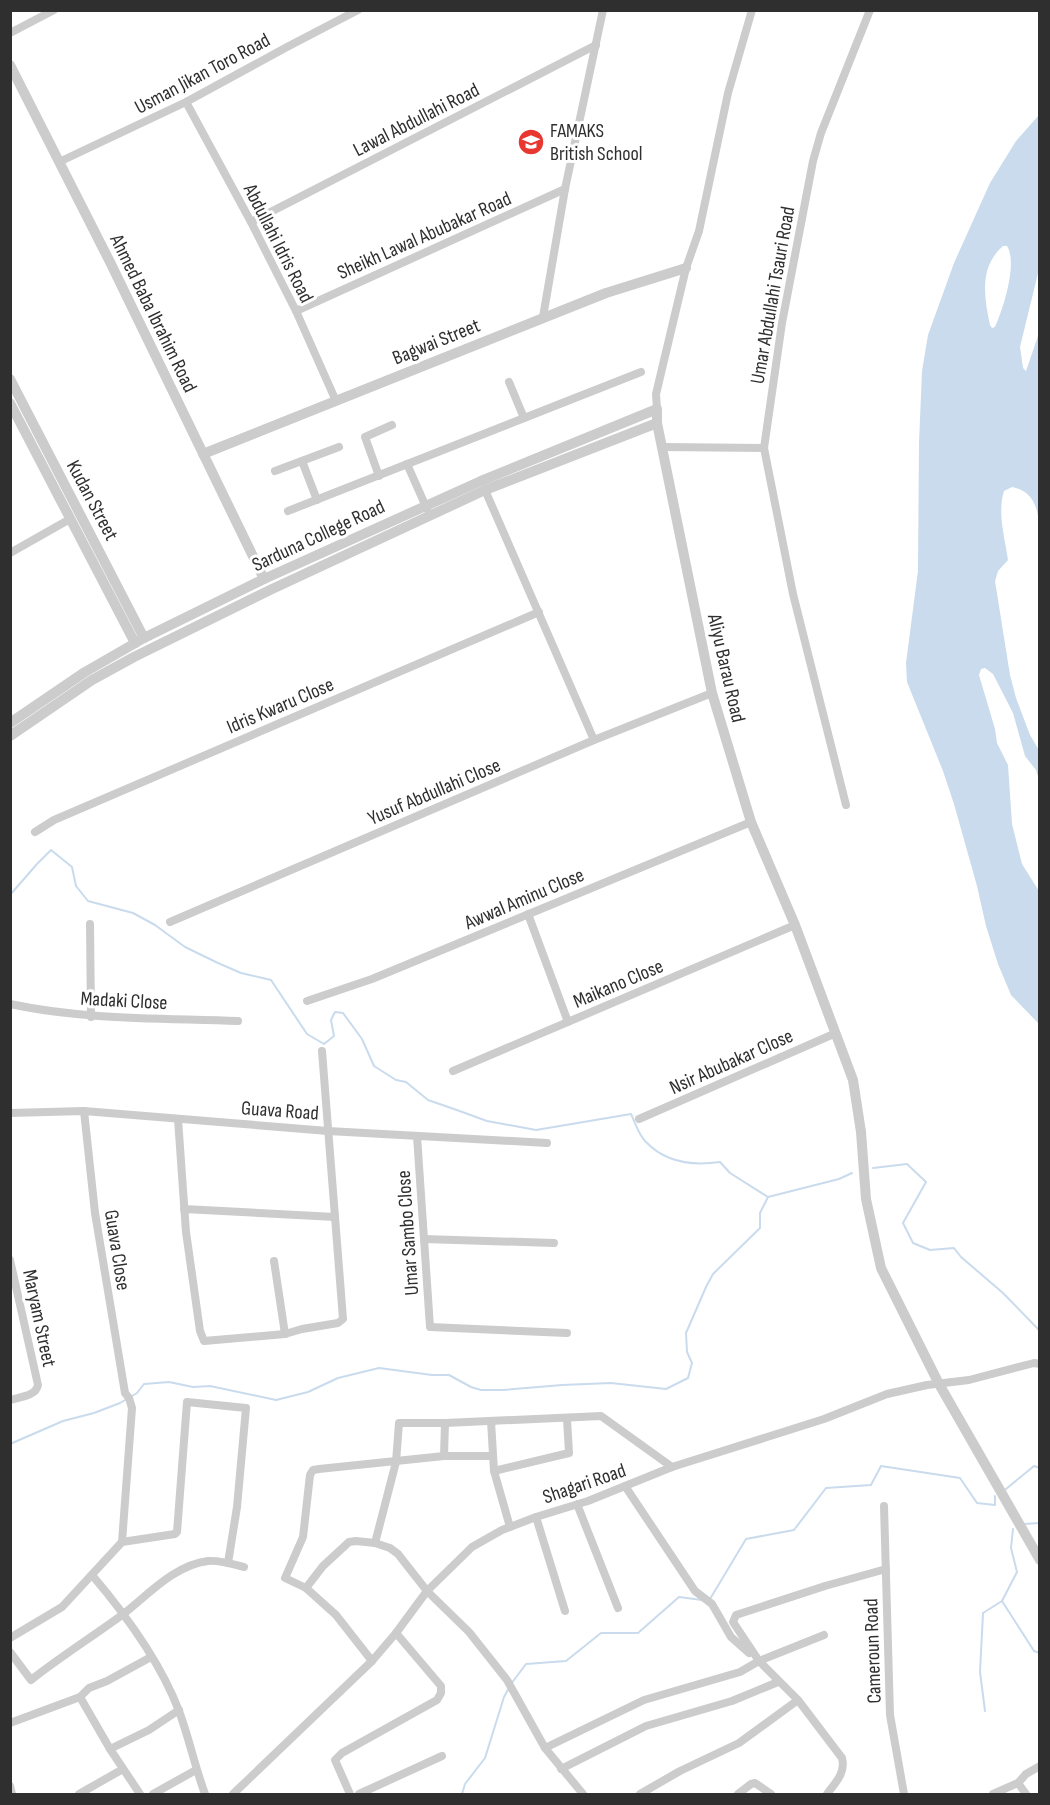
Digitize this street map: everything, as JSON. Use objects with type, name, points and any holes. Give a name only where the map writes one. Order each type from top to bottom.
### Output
[{"type":"street","points":[[10,33],[54,10]]},
{"type":"street","name":"Usman Jikan Toro Road","points":[[59,162],[186,102],[358,10]]},
{"type":"street","points":[[543,317],[565,189],[603,10]]},
{"type":"street","points":[[657,409],[656,394],[686,268],[699,231],[728,93],[752,10]]},
{"type":"street","name":"Umar Abdullahi Tsauri Road","points":[[846,805],[793,594],[764,448],[782,323],[813,161],[825,123],[870,10]]},
{"type":"street","name":"Lawal Abdullahi Road","points":[[251,222],[596,45]]},
{"type":"street","name":"Ahmed Baba Ibrahim Road","points":[[10,64],[264,579]]},
{"type":"street","name":"Abdullahi Idris Road","points":[[186,102],[296,311],[336,401]]},
{"type":"street","name":"Sheikh Lawal Abubakar Road","points":[[296,311],[565,189]]},
{"type":"street","name":"Bagwai Street","points":[[203,454],[543,317],[614,290],[686,268]]},
{"type":"street","points":[[288,511],[641,372]]},
{"type":"street","name":"Kudan Street","points":[[10,379],[139,640]]},
{"type":"street","points":[[509,382],[524,418]]},
{"type":"street","points":[[10,403],[70,519],[139,640]]},
{"type":"street","name":"Aliyu Barau Road","points":[[657,409],[657,423],[712,693],[751,822],[795,925],[853,1080],[861,1132],[866,1199],[881,1268],[939,1384],[1040,1560]]},
{"type":"street","name":"Sarduna College Road","points":[[10,723],[139,640],[264,579],[657,409]]},
{"type":"street","name":"Sarduna College Road","points":[[10,736],[92,680],[134,657],[428,510],[657,423]]},
{"type":"street","points":[[379,476],[365,437],[392,425]]},
{"type":"street","points":[[275,471],[339,447]]},
{"type":"street","points":[[662,447],[764,448]]},
{"type":"street","points":[[302,461],[317,500]]},
{"type":"street","points":[[407,464],[428,510]]},
{"type":"street","points":[[485,490],[594,740]]},
{"type":"street","points":[[10,553],[70,519]]},
{"type":"street","name":"Idris Kwaru Close","points":[[35,832],[65,816],[539,612]]},
{"type":"street","name":"Yusuf Abdullahi Close","points":[[170,922],[594,740],[712,693]]},
{"type":"street","name":"Awwal Aminu Close","points":[[308,1001],[372,979],[751,822]]},
{"type":"street","points":[[528,914],[568,1022]]},
{"type":"street","points":[[90,924],[92,1017]]},
{"type":"street","name":"Maikano Close","points":[[453,1071],[795,925]]},
{"type":"street","name":"Madaki Close","points":[[10,1004],[41,1011],[92,1017],[238,1021]]},
{"type":"street","name":"Nsir Abubakar Close","points":[[639,1119],[836,1033]]},
{"type":"street","points":[[178,1119],[184,1209],[198,1320],[204,1341],[285,1334],[338,1323],[343,1319],[322,1051]]},
{"type":"street","name":"Guava Road","points":[[10,1113],[84,1111],[328,1131],[547,1143]]},
{"type":"street","name":"Guava Close","points":[[84,1111],[95,1213],[124,1393],[129,1398],[132,1408],[122,1542]]},
{"type":"street","name":"Umar Sambo Close","points":[[417,1136],[430,1327],[567,1333]]},
{"type":"street","points":[[184,1209],[335,1217]]},
{"type":"street","points":[[424,1239],[554,1243]]},
{"type":"street","name":"Maryam Street","points":[[10,1260],[14,1296],[38,1385],[37,1390],[33,1393],[10,1400]]},
{"type":"street","points":[[274,1261],[285,1334]]},
{"type":"street","name":"Shagari Road","points":[[233,1794],[372,1660],[427,1592],[472,1547],[510,1527],[536,1517],[577,1504],[672,1467],[824,1419],[887,1394],[969,1380],[1034,1363],[1040,1364]]},
{"type":"street","points":[[10,1638],[62,1607],[122,1542],[177,1532],[187,1402],[246,1408],[237,1507],[228,1563]]},
{"type":"street","points":[[375,1543],[396,1462],[399,1423],[567,1419],[601,1416],[672,1467]]},
{"type":"street","points":[[494,1471],[569,1453],[567,1419]]},
{"type":"street","points":[[494,1421],[491,1421],[494,1471],[510,1527]]},
{"type":"street","points":[[444,1456],[445,1423]]},
{"type":"street","points":[[372,1660],[336,1615],[306,1587],[285,1578],[303,1537],[310,1475],[313,1470],[444,1456],[492,1456]]},
{"type":"street","points":[[625,1486],[694,1591],[707,1601],[731,1637],[759,1661]]},
{"type":"street","points":[[577,1504],[618,1608]]},
{"type":"street","name":"Cameroun Road","points":[[884,1506],[890,1714],[904,1794]]},
{"type":"street","points":[[536,1517],[565,1611]]},
{"type":"street","points":[[306,1587],[343,1546],[356,1541],[375,1543],[390,1548],[398,1554],[427,1592],[469,1632],[507,1680],[546,1748],[583,1794]]},
{"type":"street","points":[[10,1652],[31,1680],[124,1613],[157,1585],[185,1569],[207,1561],[244,1567]]},
{"type":"street","points":[[827,1794],[842,1773],[842,1758],[798,1700],[759,1661],[733,1622],[736,1615],[886,1569]]},
{"type":"street","points":[[92,1575],[124,1613],[151,1657],[178,1710],[205,1794]]},
{"type":"street","points":[[351,1794],[335,1760],[342,1752],[437,1700],[441,1693],[441,1686],[396,1633]]},
{"type":"street","points":[[546,1748],[644,1700],[740,1672],[759,1661],[824,1635]]},
{"type":"street","points":[[10,1723],[80,1697],[89,1688],[151,1657]]},
{"type":"street","points":[[561,1769],[646,1726],[732,1701],[778,1682]]},
{"type":"street","points":[[80,1697],[110,1749],[140,1794]]},
{"type":"street","points":[[640,1794],[680,1771],[739,1743],[798,1700]]},
{"type":"street","points":[[110,1749],[149,1730],[178,1710]]},
{"type":"street","points":[[359,1794],[442,1756]]},
{"type":"street","points":[[993,1794],[1018,1783],[1026,1774],[1040,1766]]},
{"type":"street","points":[[79,1794],[123,1769]]},
{"type":"street","points":[[153,1794],[196,1770]]},
{"type":"street","points":[[738,1794],[755,1783],[771,1794]]},
{"type":"street","points":[[1018,1783],[1026,1794]]},
{"type":"street","points":[[10,1786],[12,1794]]},
{"type":"water","points":[[1039,115],[1039,269],[1020,347],[1023,368],[1026,371],[1039,333],[1039,523],[1037,510],[1029,495],[1012,487],[1004,491],[1001,517],[1008,560],[998,571],[995,581],[1010,675],[1030,735],[1039,750],[1039,780],[1036,770],[1025,756],[1013,713],[993,674],[985,668],[981,669],[979,675],[997,743],[1008,765],[1012,824],[1022,864],[1039,891],[1039,1024],[1011,995],[998,964],[954,804],[907,682],[906,663],[918,571],[922,371],[928,335],[954,263],[990,183],[1016,141]],"holes":[[[1003,246],[1007,246],[1011,263],[1008,286],[995,327],[992,328],[986,304],[985,283],[995,254]]]},
{"type":"waterway","points":[[10,895],[51,850],[72,867],[76,886],[88,901],[133,913],[155,925],[185,947],[241,973],[271,980],[307,1034],[324,1044],[334,1036],[331,1020],[335,1012],[343,1013],[362,1039],[374,1066],[396,1080],[406,1082],[428,1100],[487,1121],[536,1130],[631,1114],[639,1133],[662,1155],[690,1163],[720,1162],[730,1173],[768,1197],[839,1179],[852,1173]]},
{"type":"waterway","points":[[873,1168],[907,1164],[926,1182],[903,1223],[913,1243],[930,1250],[954,1248],[1040,1331]]},
{"type":"waterway","points":[[10,1444],[63,1421],[120,1403],[137,1393],[144,1384],[169,1382],[193,1387],[210,1386],[276,1400],[308,1392],[338,1378],[379,1368],[449,1375],[481,1390],[611,1383],[666,1389],[688,1378],[692,1363],[687,1352],[686,1333],[706,1287],[713,1274],[760,1228],[760,1213],[768,1197]]},
{"type":"waterway","points":[[710,1599],[746,1539],[794,1530],[826,1488],[871,1485],[881,1466],[960,1478],[977,1503],[995,1505],[995,1496]]},
{"type":"waterway","points":[[1006,1489],[1034,1466],[1040,1468]]},
{"type":"waterway","points":[[1024,1524],[1040,1523]]},
{"type":"waterway","points":[[985,1711],[980,1672],[983,1613],[1002,1601],[1017,1572],[1011,1548],[1013,1529]]},
{"type":"waterway","points":[[511,1684],[526,1664],[566,1661],[601,1633],[638,1633],[679,1597],[702,1600]]},
{"type":"waterway","points":[[1002,1601],[1034,1651],[1040,1653]]},
{"type":"waterway","points":[[462,1794],[465,1784],[485,1758],[504,1697],[509,1688]]},
{"type":"place","name":"FAMAKS British School","points":[[531,142]]}]
